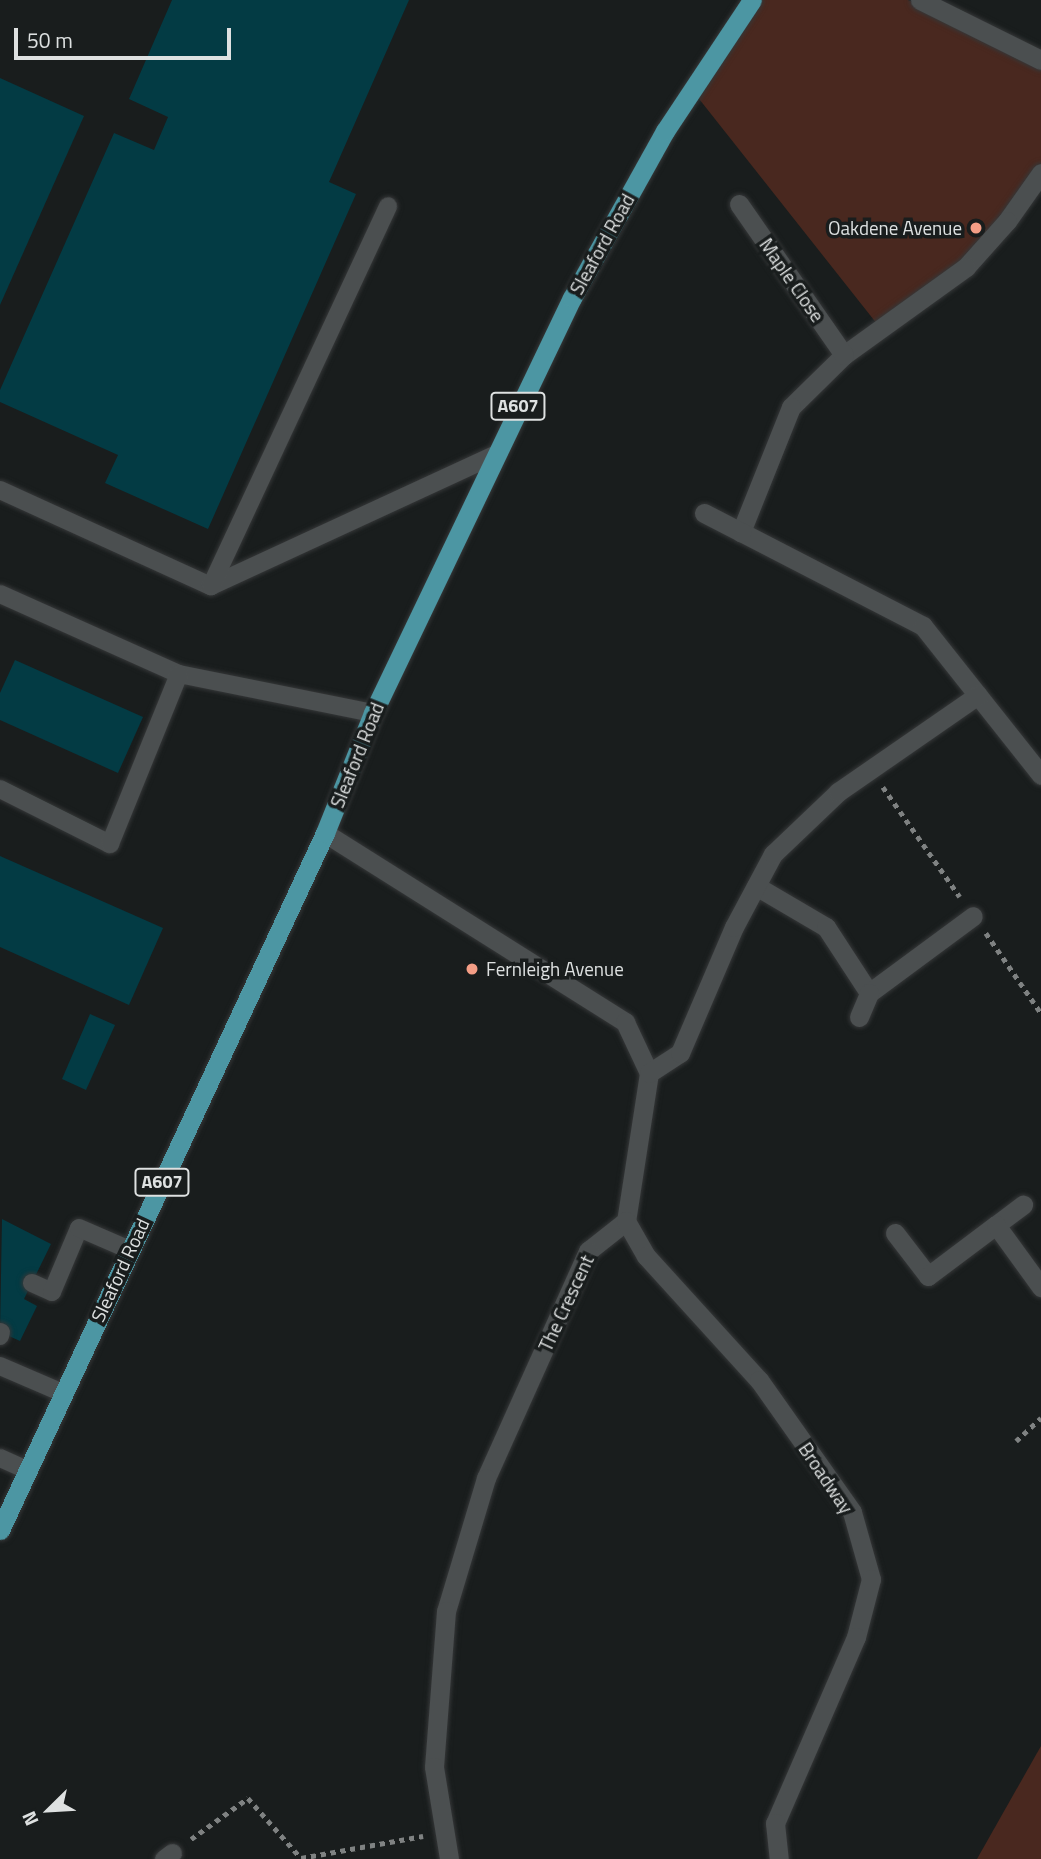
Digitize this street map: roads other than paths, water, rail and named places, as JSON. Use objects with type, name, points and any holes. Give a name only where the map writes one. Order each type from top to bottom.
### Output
[{"type":"main road","name":"Sleaford Road","points":[[0,1530],[326,834],[373,713],[572,298],[651,155],[752,0]]},
{"type":"street","points":[[920,0],[1041,60]]},
{"type":"street","points":[[741,532],[791,407],[844,355],[966,267],[1007,222],[1041,173]]},
{"type":"street","name":"Maple Close","points":[[739,204],[844,355]]},
{"type":"street","points":[[704,513],[923,626],[1041,775]]},
{"type":"street","points":[[649,1073],[680,1054],[734,927],[773,855],[838,792],[978,695]]},
{"type":"street","points":[[326,834],[625,1022],[649,1073],[626,1222]]},
{"type":"street","points":[[756,886],[826,927],[869,993]]},
{"type":"street","points":[[859,1017],[869,993],[973,916]]},
{"type":"street","points":[[895,1233],[928,1276],[1023,1205]]},
{"type":"street","name":"The Crescent","points":[[449,1859],[434,1767],[446,1611],[482,1491],[588,1251],[626,1222]]},
{"type":"street","name":"Broadway","points":[[626,1222],[646,1256],[759,1380],[852,1513],[871,1579],[856,1637],[775,1823],[779,1859]]},
{"type":"street","points":[[996,1226],[1041,1287]]},
{"type":"lane","points":[[211,586],[388,206]]},
{"type":"lane","points":[[0,490],[211,586],[495,455]]},
{"type":"lane","points":[[0,594],[179,674],[373,713]]},
{"type":"lane","points":[[0,789],[110,844],[179,674]]},
{"type":"lane","points":[[32,1283],[52,1292],[79,1228],[130,1250]]},
{"type":"lane","points":[[0,1366],[63,1393]]},
{"type":"lane","points":[[0,1458],[27,1470]]},
{"type":"place","name":"Oakdene Avenue","points":[[976,228]]},
{"type":"place","name":"Fernleigh Avenue","points":[[472,969]]}]
